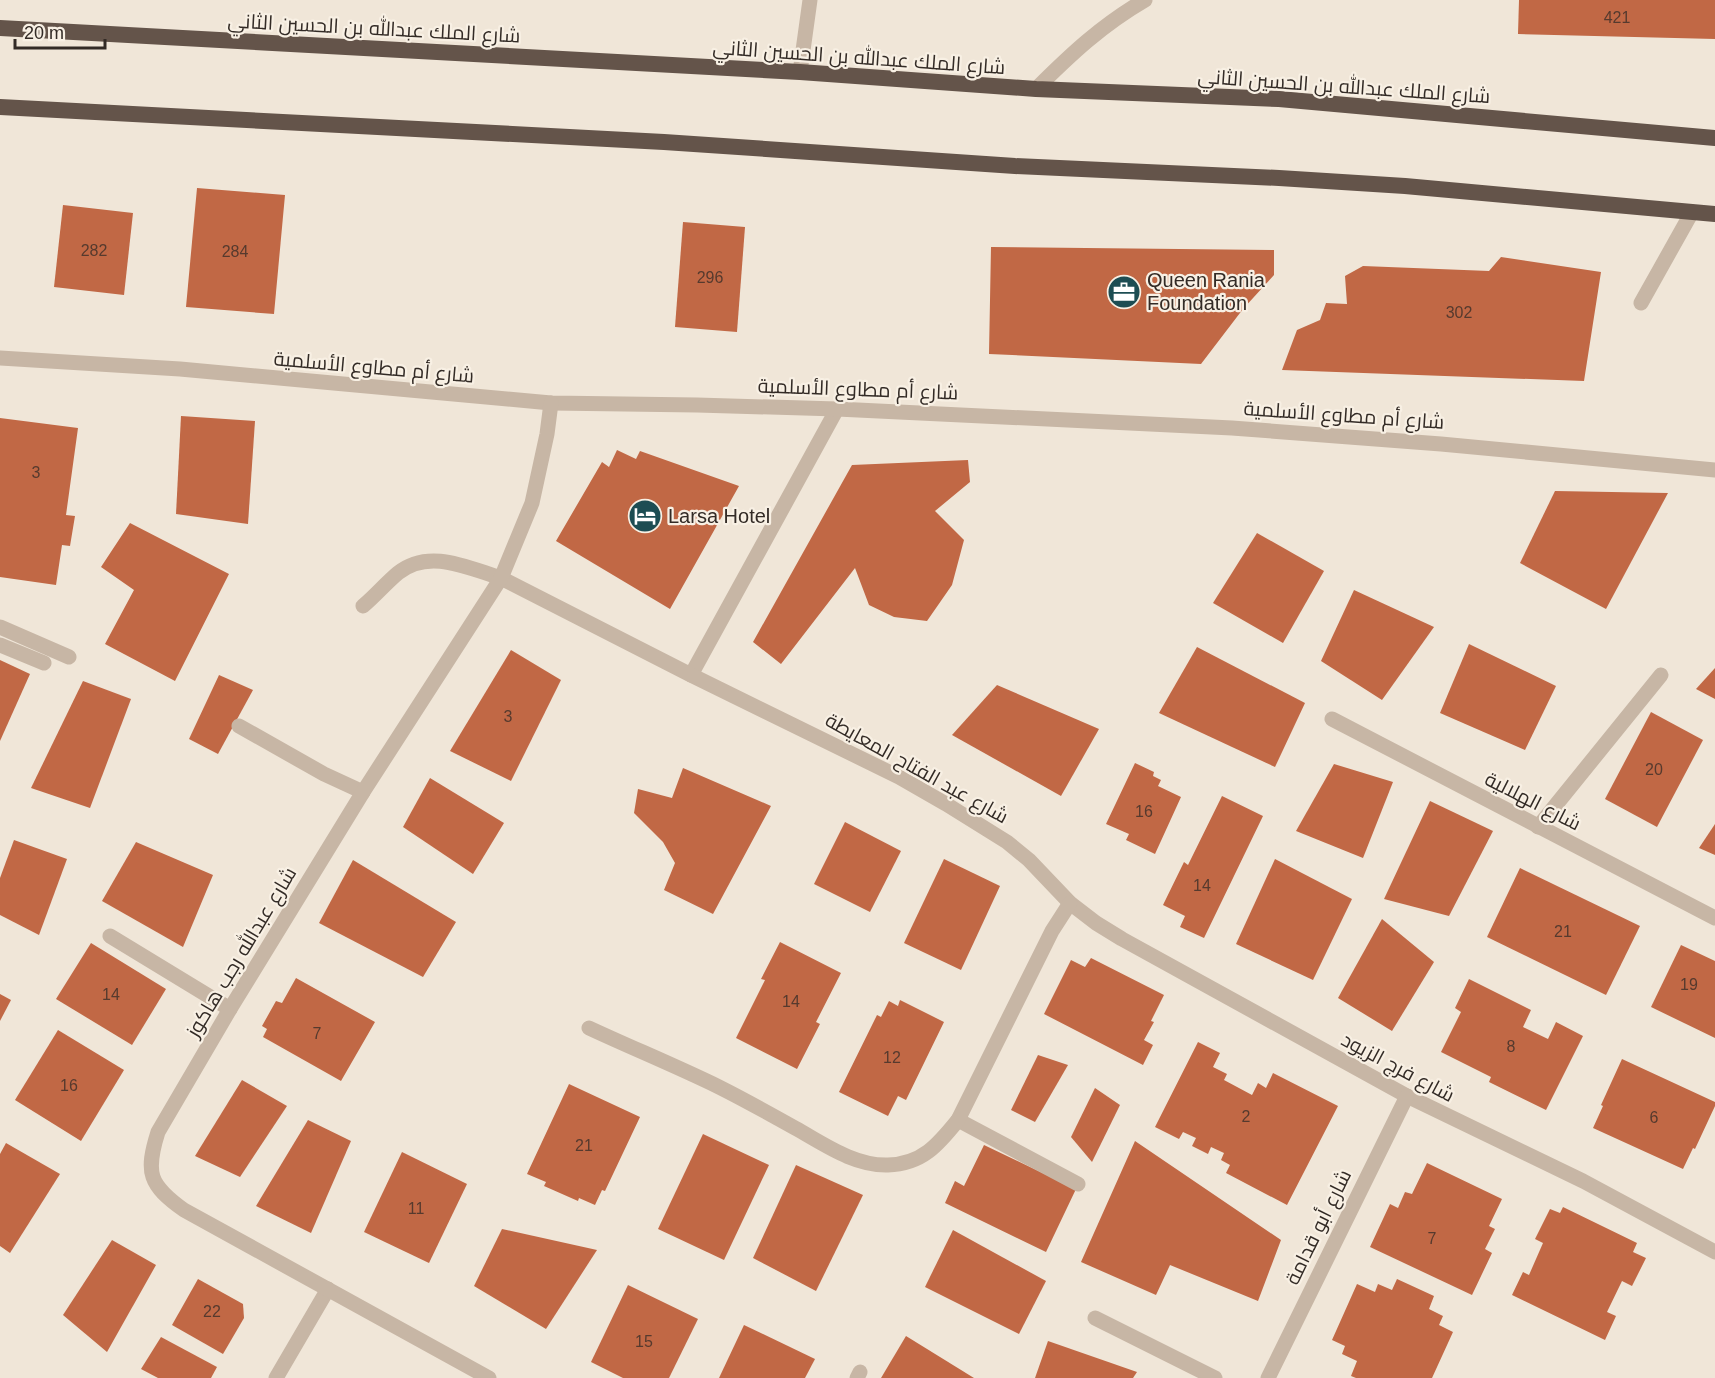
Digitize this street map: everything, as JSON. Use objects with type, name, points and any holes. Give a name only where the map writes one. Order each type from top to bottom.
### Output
[{"type":"highway","name":"شارع الملك عبدالله بن الحسين الثاني","points":[[0,28],[800,72],[1036,89],[1279,99],[1715,138]]},
{"type":"highway","points":[[0,107],[664,142],[1015,166],[1279,178],[1405,186],[1715,214]]},
{"type":"street","points":[[800,72],[810,0]]},
{"type":"street","points":[[1036,89],[1093,34],[1145,0]]},
{"type":"street","points":[[1641,303],[1692,212]]},
{"type":"street","name":"شارع أم مطاوع الأسلمية","points":[[0,358],[180,369],[550,404],[837,409],[1232,428],[1441,444],[1715,470]]},
{"type":"street","name":"شارع عبدالله رجب هاكوز","points":[[489,1378],[183,1210],[158,1188],[151,1171],[151,1154],[158,1132],[230,1009],[363,792],[501,578],[532,503],[547,434],[550,404]]},
{"type":"street","points":[[691,675],[837,409]]},
{"type":"street","name":"شارع عبد الفتاح المعايطة","points":[[363,606],[399,572],[419,561],[437,560],[501,578],[889,772],[1007,842],[1029,860],[1070,903]]},
{"type":"street","points":[[0,627],[69,657]]},
{"type":"street","points":[[0,645],[44,663]]},
{"type":"street","points":[[1538,827],[1661,675]]},
{"type":"street","name":"شارع الهلالية","points":[[1332,719],[1715,918]]},
{"type":"street","points":[[239,726],[324,774],[363,792]]},
{"type":"street","points":[[590,1028],[718,1087],[836,1151],[865,1163],[888,1165],[910,1162],[940,1142],[958,1120],[1052,931],[1070,903]]},
{"type":"street","name":"شارع فرج الزيود","points":[[1070,903],[1122,939],[1407,1096],[1583,1181],[1715,1252]]},
{"type":"street","points":[[110,936],[230,1009]]},
{"type":"street","name":"شارع أبو قدامة","points":[[1268,1378],[1407,1096]]},
{"type":"street","points":[[958,1120],[1078,1184]]},
{"type":"street","points":[[276,1378],[328,1288]]},
{"type":"street","points":[[1095,1318],[1215,1378]]},
{"type":"building","points":[[1519,0],[1715,0],[1715,39],[1518,34]]},
{"type":"building","points":[[197,188],[285,195],[274,314],[186,307]]},
{"type":"building","points":[[63,205],[133,213],[124,295],[54,287]]},
{"type":"building","points":[[683,222],[745,227],[737,332],[675,327]]},
{"type":"building","name":"Queen Rania Foundation","points":[[991,247],[1274,250],[1274,275],[1243,309],[1201,364],[989,354]]},
{"type":"building","points":[[1501,257],[1601,272],[1584,381],[1282,370],[1297,330],[1320,320],[1326,303],[1347,304],[1345,276],[1363,266],[1489,271]]},
{"type":"building","points":[[181,416],[255,421],[248,524],[176,514]]},
{"type":"building","points":[[0,418],[78,428],[66,515],[75,516],[70,546],[62,545],[56,585],[0,577]]},
{"type":"building","points":[[617,450],[636,459],[640,451],[739,486],[670,609],[556,541],[602,462],[609,467]]},
{"type":"building","points":[[968,460],[970,482],[935,511],[964,540],[952,585],[927,621],[894,617],[869,605],[855,568],[781,664],[753,642],[852,465]]},
{"type":"building","points":[[1555,491],[1668,493],[1606,609],[1520,563]]},
{"type":"building","points":[[130,523],[229,574],[175,681],[105,644],[134,590],[101,567]]},
{"type":"building","points":[[1257,533],[1324,571],[1283,643],[1213,603]]},
{"type":"building","points":[[1354,590],[1434,627],[1382,700],[1321,661]]},
{"type":"building","points":[[1469,644],[1556,686],[1525,750],[1440,713]]},
{"type":"building","points":[[1197,647],[1305,703],[1275,767],[1159,713]]},
{"type":"building","points":[[511,650],[561,680],[511,781],[450,751]]},
{"type":"building","points":[[0,660],[30,674],[0,741]]},
{"type":"building","points":[[1715,668],[1715,699],[1696,689]]},
{"type":"building","points":[[219,675],[253,690],[218,754],[189,739]]},
{"type":"building","points":[[83,681],[131,699],[90,808],[31,788]]},
{"type":"building","points":[[997,685],[1099,729],[1061,796],[952,735]]},
{"type":"building","points":[[1651,712],[1703,740],[1657,827],[1605,799]]},
{"type":"building","points":[[1135,763],[1154,772],[1153,776],[1161,780],[1158,786],[1181,797],[1155,854],[1126,840],[1129,834],[1106,824]]},
{"type":"building","points":[[1334,764],[1393,782],[1363,858],[1296,831]]},
{"type":"building","points":[[683,768],[771,806],[713,914],[664,890],[675,863],[663,842],[634,813],[638,789],[672,798]]},
{"type":"building","points":[[430,778],[504,823],[473,874],[403,827]]},
{"type":"building","points":[[1222,796],[1263,816],[1204,938],[1180,927],[1185,916],[1163,905],[1184,862],[1188,865]]},
{"type":"building","points":[[1430,801],[1493,831],[1449,916],[1384,899]]},
{"type":"building","points":[[845,822],[901,851],[870,912],[814,884]]},
{"type":"building","points":[[1715,824],[1715,855],[1699,848]]},
{"type":"building","points":[[14,840],[67,859],[39,935],[0,915],[0,878]]},
{"type":"building","points":[[136,842],[213,875],[183,947],[102,901]]},
{"type":"building","points":[[944,859],[1000,886],[961,970],[904,943]]},
{"type":"building","points":[[1275,859],[1352,899],[1313,980],[1236,944]]},
{"type":"building","points":[[353,860],[456,922],[423,977],[319,923]]},
{"type":"building","points":[[1520,868],[1640,926],[1606,995],[1487,937]]},
{"type":"building","points":[[1382,919],[1434,962],[1392,1031],[1338,998]]},
{"type":"building","points":[[780,942],[841,973],[816,1022],[820,1024],[797,1069],[736,1038],[765,980],[761,979]]},
{"type":"building","points":[[91,943],[166,989],[132,1045],[56,999]]},
{"type":"building","points":[[1681,945],[1715,961],[1715,1038],[1651,1007]]},
{"type":"building","points":[[1091,958],[1164,995],[1151,1021],[1154,1022],[1144,1040],[1153,1045],[1143,1065],[1044,1014],[1071,960],[1085,967]]},
{"type":"building","points":[[296,978],[375,1022],[341,1081],[263,1037],[267,1029],[262,1026],[276,1001],[282,1003]]},
{"type":"building","points":[[1469,979],[1531,1010],[1523,1027],[1548,1039],[1556,1022],[1583,1036],[1546,1110],[1489,1082],[1491,1077],[1441,1052],[1461,1012],[1455,1008]]},
{"type":"building","points":[[0,994],[11,1000],[0,1021]]},
{"type":"building","points":[[900,1000],[944,1022],[906,1100],[898,1096],[888,1116],[839,1092],[877,1015],[881,1017],[889,1001],[898,1006]]},
{"type":"building","points":[[58,1030],[124,1070],[81,1141],[15,1100]]},
{"type":"building","points":[[1198,1042],[1220,1053],[1213,1067],[1227,1074],[1224,1080],[1252,1095],[1258,1083],[1266,1088],[1273,1073],[1338,1106],[1287,1205],[1226,1173],[1230,1165],[1221,1160],[1224,1153],[1211,1147],[1208,1154],[1192,1146],[1196,1138],[1183,1132],[1179,1139],[1155,1127]]},
{"type":"building","points":[[1038,1055],[1068,1065],[1035,1122],[1011,1110]]},
{"type":"building","points":[[1622,1059],[1715,1102],[1695,1149],[1693,1148],[1683,1169],[1593,1128]]},
{"type":"building","points":[[242,1080],[287,1106],[240,1177],[195,1156]]},
{"type":"building","points":[[569,1084],[640,1117],[605,1191],[602,1190],[595,1205],[579,1198],[578,1201],[544,1186],[546,1182],[527,1174]]},
{"type":"building","points":[[1095,1088],[1120,1105],[1092,1162],[1071,1137]]},
{"type":"building","points":[[308,1120],[351,1141],[311,1233],[256,1206]]},
{"type":"building","points":[[703,1134],[769,1165],[724,1260],[658,1229]]},
{"type":"building","points":[[1135,1141],[1281,1240],[1258,1301],[1170,1265],[1156,1295],[1081,1262]]},
{"type":"building","points":[[6,1143],[60,1174],[10,1253],[0,1246],[0,1154]]},
{"type":"building","points":[[984,1145],[1076,1189],[1046,1252],[945,1203],[955,1181],[964,1186]]},
{"type":"building","points":[[402,1152],[467,1184],[429,1263],[364,1232]]},
{"type":"building","points":[[1427,1163],[1502,1199],[1489,1226],[1495,1229],[1485,1249],[1492,1253],[1472,1295],[1370,1247],[1390,1204],[1398,1208],[1405,1192],[1412,1194]]},
{"type":"building","points":[[796,1165],[863,1195],[816,1291],[753,1258]]},
{"type":"building","points":[[1563,1207],[1637,1243],[1633,1252],[1646,1258],[1632,1286],[1622,1281],[1607,1312],[1616,1316],[1605,1340],[1512,1295],[1523,1272],[1529,1275],[1543,1243],[1535,1239],[1550,1209],[1560,1213]]},
{"type":"building","points":[[502,1229],[597,1250],[546,1329],[474,1286]]},
{"type":"building","points":[[953,1230],[1046,1281],[1019,1334],[925,1287]]},
{"type":"building","points":[[112,1240],[156,1265],[107,1352],[63,1315]]},
{"type":"building","points":[[198,1279],[243,1304],[244,1318],[223,1354],[172,1325]]},
{"type":"building","points":[[1397,1279],[1434,1296],[1429,1309],[1443,1316],[1439,1325],[1453,1332],[1432,1378],[1356,1378],[1351,1376],[1357,1361],[1342,1354],[1345,1346],[1332,1340],[1357,1284],[1375,1292],[1378,1284],[1392,1290]]},
{"type":"building","points":[[628,1285],[698,1319],[669,1378],[623,1378],[591,1362]]},
{"type":"building","points":[[744,1325],[815,1359],[805,1378],[719,1378]]},
{"type":"building","points":[[906,1336],[974,1378],[881,1378]]},
{"type":"building","points":[[161,1337],[217,1367],[211,1378],[158,1378],[141,1369]]},
{"type":"building","points":[[1048,1341],[1137,1372],[1133,1378],[1035,1378]]},
{"type":"place","name":"Queen Rania Foundation","points":[[1124,292]]},
{"type":"place","name":"Larsa Hotel","points":[[645,516]]}]
